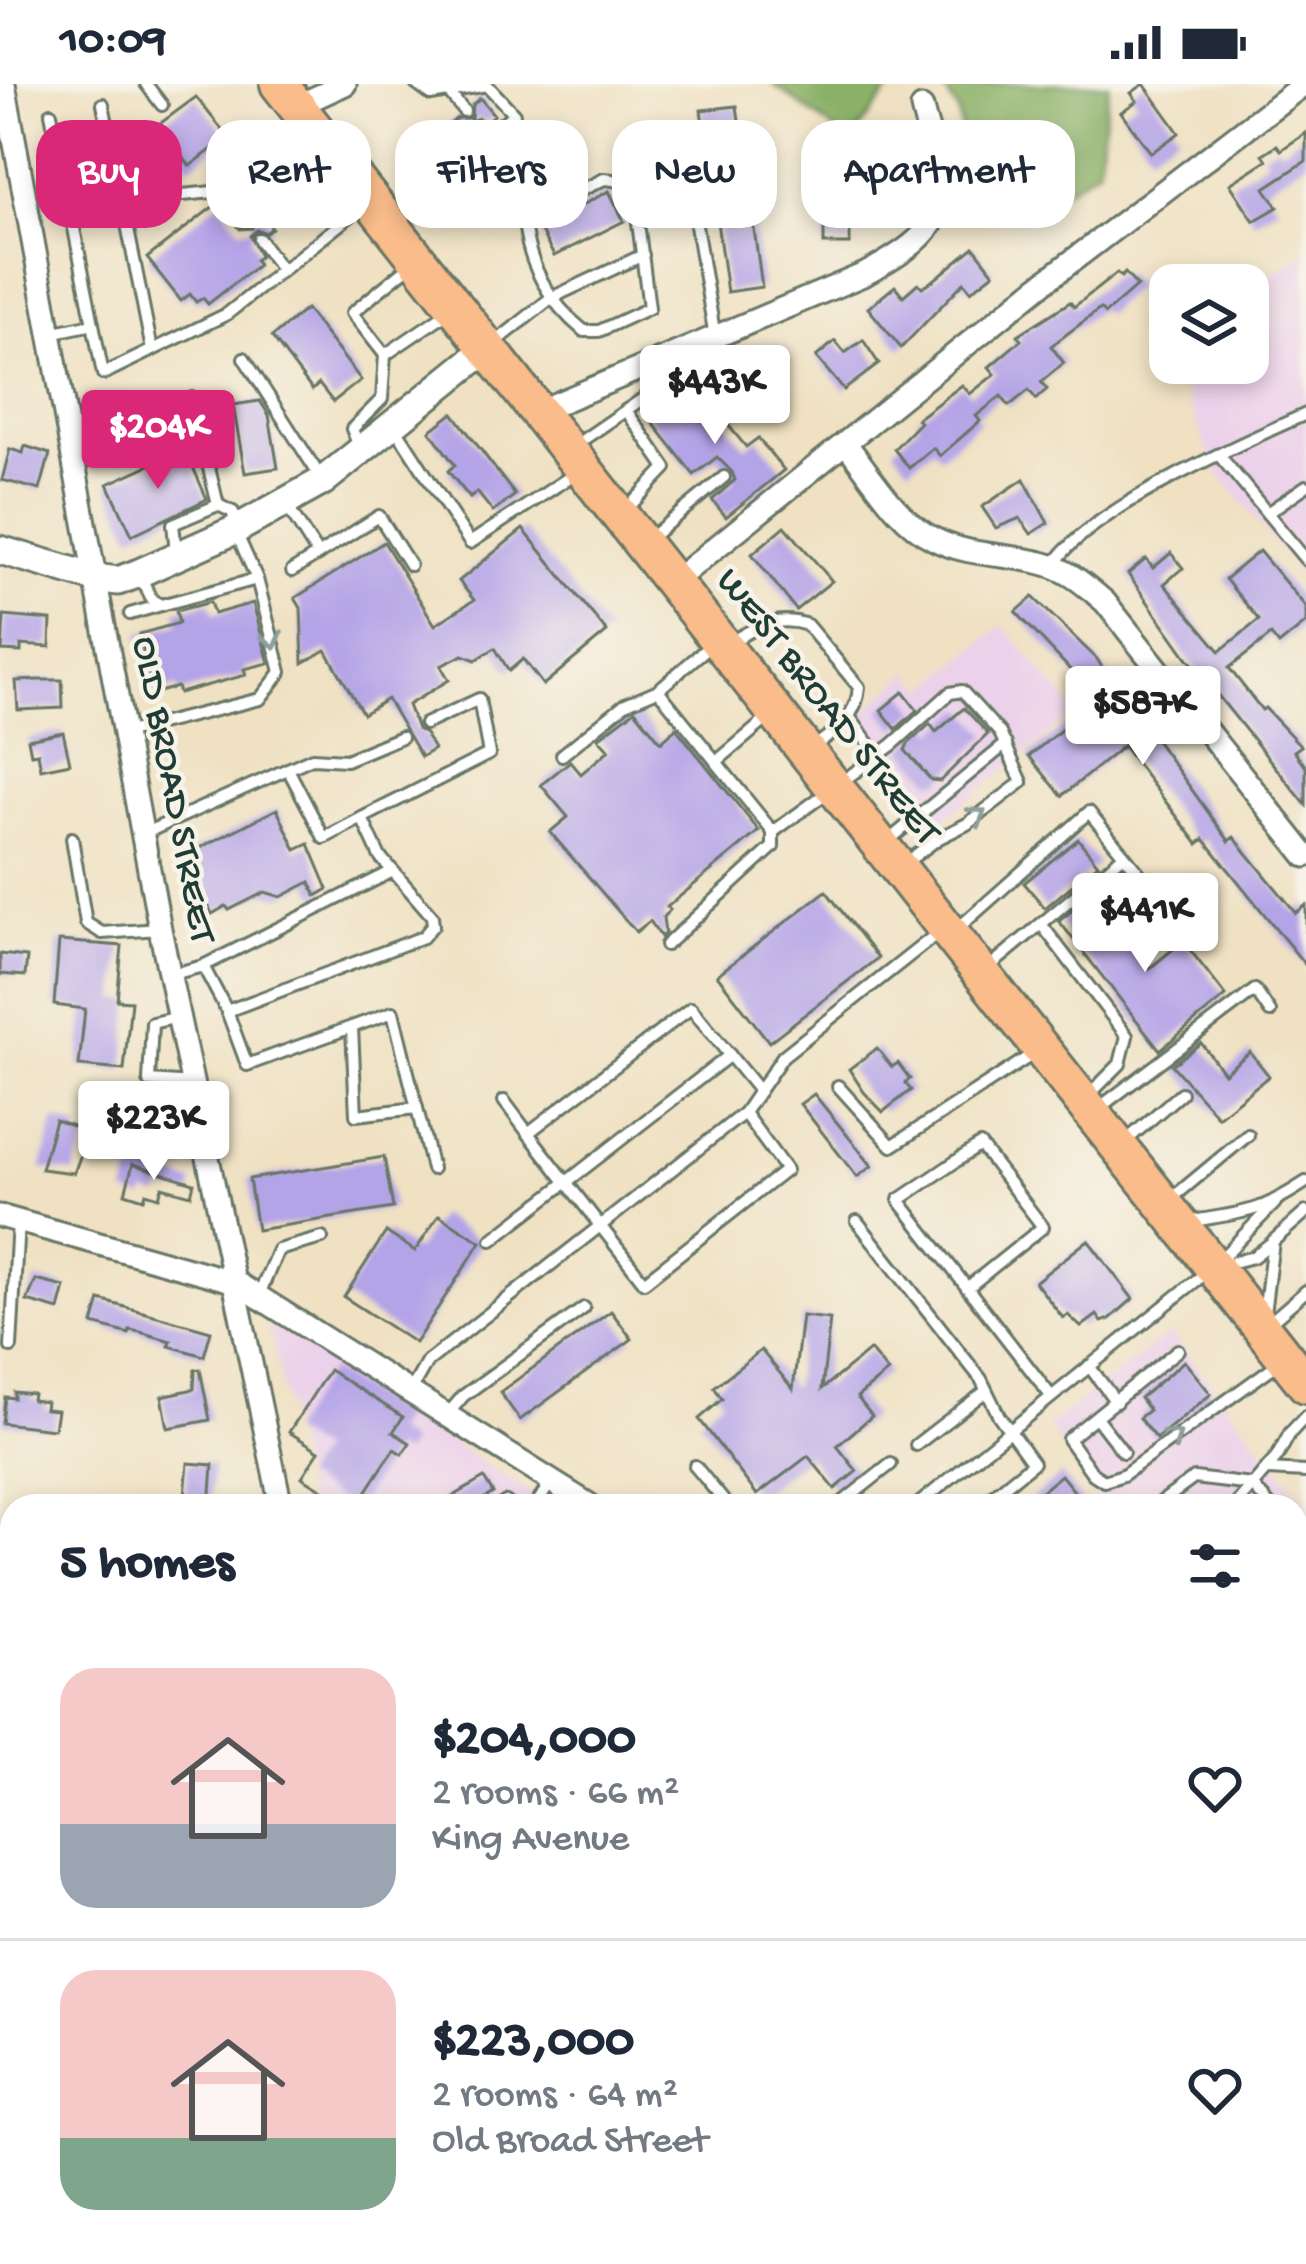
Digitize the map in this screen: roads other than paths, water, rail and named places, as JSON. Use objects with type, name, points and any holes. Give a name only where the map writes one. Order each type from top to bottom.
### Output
[{"type":"main road","name":"WEST BROAD STREET","points":[[371,199],[1293,1367]]},
{"type":"street","name":"OLD BROAD STREET","points":[[4,84],[160,929],[279,1494]]},
{"type":"street","points":[[297,106],[345,84]]},
{"type":"street","points":[[673,582],[1038,287],[1304,84]]},
{"type":"street","points":[[539,411],[865,274],[899,255],[929,227],[942,194],[922,108]]},
{"type":"street","points":[[0,550],[95,578],[118,581],[139,573],[235,530],[323,481],[489,346]]},
{"type":"street","points":[[846,445],[904,517],[932,538],[969,551],[1053,566],[1105,602],[1306,856]]},
{"type":"street","points":[[9,1219],[235,1282],[572,1494]]},
{"type":"lane","points":[[146,84],[162,105]]},
{"type":"lane","points":[[416,84],[431,95],[487,85],[514,113],[506,120]]},
{"type":"lane","points":[[450,94],[464,111]]},
{"type":"lane","points":[[103,104],[106,120]]},
{"type":"lane","points":[[51,113],[103,374],[227,314],[335,228]]},
{"type":"lane","points":[[604,179],[620,180],[635,199],[649,308],[599,331],[584,331],[551,298],[526,246],[524,219],[604,179]]},
{"type":"lane","points":[[127,228],[152,350]]},
{"type":"lane","points":[[696,228],[715,337]]},
{"type":"lane","points":[[259,238],[283,270]]},
{"type":"lane","points":[[489,346],[551,298],[643,255]]},
{"type":"lane","points":[[361,452],[352,429],[382,399],[385,355],[352,313],[419,259]]},
{"type":"lane","points":[[385,355],[457,306]]},
{"type":"lane","points":[[50,333],[93,325]]},
{"type":"lane","points":[[244,358],[323,481]]},
{"type":"lane","points":[[394,424],[470,543],[576,459],[626,410],[674,377]]},
{"type":"lane","points":[[73,448],[192,398],[218,505]]},
{"type":"lane","points":[[626,410],[666,468],[632,529]]},
{"type":"lane","points":[[1053,566],[1091,528],[1219,455],[1306,414]]},
{"type":"lane","points":[[1219,455],[1306,560]]},
{"type":"lane","points":[[632,529],[724,477]]},
{"type":"lane","points":[[1267,513],[1306,486]]},
{"type":"lane","points":[[286,503],[318,555]]},
{"type":"lane","points":[[124,733],[260,699],[281,672],[257,579],[235,530],[233,512],[218,505],[173,524],[176,556]]},
{"type":"lane","points":[[292,571],[380,516],[410,566]]},
{"type":"lane","points":[[139,573],[152,600],[161,605]]},
{"type":"lane","points":[[130,614],[257,579]]},
{"type":"lane","points":[[562,755],[625,704],[658,691],[721,643],[759,624],[799,621],[808,625],[859,687],[850,718],[807,752]]},
{"type":"lane","points":[[658,691],[772,832],[773,848],[666,945]]},
{"type":"lane","points":[[772,832],[950,693],[962,691],[1006,744],[1022,782],[967,824],[890,857]]},
{"type":"lane","points":[[288,769],[324,838],[489,754],[479,699],[425,724]]},
{"type":"lane","points":[[716,762],[775,712]]},
{"type":"lane","points":[[850,718],[877,754]]},
{"type":"lane","points":[[143,834],[312,758],[346,760],[401,737]]},
{"type":"lane","points":[[890,857],[1006,744]]},
{"type":"lane","points":[[410,1392],[427,1362],[744,1113],[783,1056],[948,931],[1089,812],[1179,922]]},
{"type":"lane","points":[[227,1012],[423,937],[433,925],[432,916],[380,857],[362,818]]},
{"type":"lane","points":[[72,838],[86,923],[102,933],[160,929]]},
{"type":"lane","points":[[981,974],[1124,856]]},
{"type":"lane","points":[[169,975],[203,966],[393,872]]},
{"type":"lane","points":[[1041,924],[1127,1036],[1120,1064],[1088,1108]]},
{"type":"lane","points":[[203,966],[247,1065],[393,1012],[432,1169]]},
{"type":"lane","points":[[1088,1108],[1255,990],[1270,1012]]},
{"type":"lane","points":[[528,1133],[691,1008],[759,1090]]},
{"type":"lane","points":[[178,1017],[152,1023],[148,1081],[192,1084]]},
{"type":"lane","points":[[352,1027],[356,1114],[417,1108]]},
{"type":"lane","points":[[838,1086],[892,1146],[1041,1049]]},
{"type":"lane","points":[[492,1240],[730,1055]]},
{"type":"lane","points":[[1119,1147],[1181,1093]]},
{"type":"lane","points":[[504,1102],[644,1282],[786,1169],[744,1113]]},
{"type":"lane","points":[[1172,1214],[1248,1135]]},
{"type":"lane","points":[[967,1288],[1043,1227],[980,1145],[899,1200],[967,1288],[1051,1396]]},
{"type":"lane","points":[[931,1494],[1213,1267],[1275,1203],[1306,1182]]},
{"type":"lane","points":[[1172,1214],[1247,1214],[1275,1203]]},
{"type":"lane","points":[[1213,1267],[1253,1258],[1306,1212]]},
{"type":"lane","points":[[9,1219],[11,1347]]},
{"type":"lane","points":[[857,1221],[981,1379],[1034,1462],[995,1494]]},
{"type":"lane","points":[[258,1297],[278,1250],[322,1238]]},
{"type":"lane","points":[[1273,1241],[1293,1367]]},
{"type":"lane","points":[[1178,1350],[1068,1438],[1093,1474],[1112,1481],[1293,1367],[1306,1291]]},
{"type":"lane","points":[[447,1415],[463,1396],[584,1308]]},
{"type":"lane","points":[[1089,1366],[1116,1402]]},
{"type":"lane","points":[[916,1445],[986,1391]]},
{"type":"lane","points":[[1244,1494],[1306,1416]]},
{"type":"lane","points":[[1096,1417],[1123,1452]]},
{"type":"lane","points":[[853,1494],[891,1464]]},
{"type":"lane","points":[[694,1466],[718,1494]]},
{"type":"lane","points":[[1267,1470],[1306,1472]]},
{"type":"lane","points":[[1172,1494],[1194,1478],[1252,1484],[1260,1494]]},
{"type":"lane","points":[[543,1494],[552,1481]]}]
